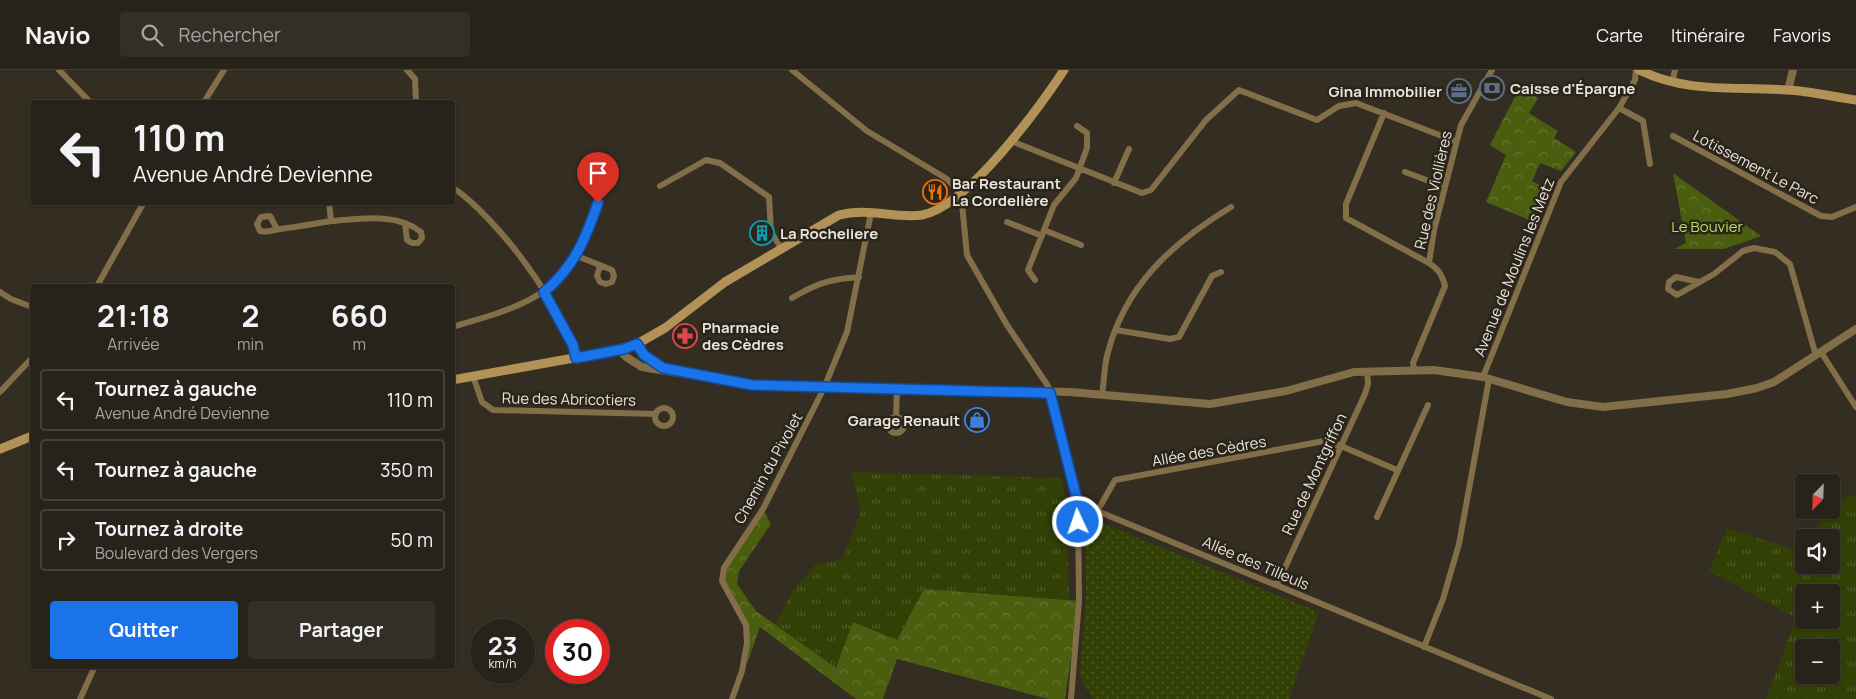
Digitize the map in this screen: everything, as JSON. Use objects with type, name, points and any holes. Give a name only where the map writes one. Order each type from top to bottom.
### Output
[{"type":"main road","points":[[455,379],[619,350],[637,344],[665,328],[725,282],[839,215],[853,211],[922,215],[942,207],[961,194],[1011,141],[1040,107],[1064,70]]},
{"type":"main road","points":[[1638,70],[1672,83],[1729,90],[1788,90],[1856,100]]},
{"type":"main road","points":[[0,449],[30,437]]},
{"type":"street","points":[[59,70],[88,100]]},
{"type":"street","points":[[205,100],[224,70]]},
{"type":"street","points":[[407,70],[415,79],[416,100]]},
{"type":"street","points":[[792,70],[867,131],[947,179],[961,194],[967,255],[1007,325],[1046,382],[1078,503],[1079,600],[1071,699]]},
{"type":"street","name":"Rue des Viollières","points":[[1414,370],[1413,363],[1444,286],[1443,276],[1429,263],[1456,141],[1461,125],[1492,70]]},
{"type":"street","name":"Avenue de Moulins les Metz","points":[[1424,647],[1443,598],[1459,544],[1486,378],[1561,182],[1580,155],[1619,108],[1635,80],[1638,70]]},
{"type":"street","points":[[1672,83],[1675,70]]},
{"type":"street","points":[[1788,90],[1793,70]]},
{"type":"street","points":[[1011,141],[1142,193],[1150,190],[1206,120],[1239,90],[1312,120],[1324,118],[1339,106],[1350,102],[1456,141]]},
{"type":"street","points":[[1619,108],[1643,121],[1650,164]]},
{"type":"street","points":[[1384,113],[1346,204],[1346,218],[1429,263]]},
{"type":"street","points":[[1035,280],[1028,270],[1054,205],[1076,178],[1087,148],[1087,133],[1077,126]]},
{"type":"street","name":"Lotissement Le Parc","points":[[1673,136],[1821,216],[1832,217],[1856,207]]},
{"type":"street","points":[[1114,183],[1129,149]]},
{"type":"street","points":[[660,186],[706,160],[720,163],[769,197],[771,232],[781,248]]},
{"type":"street","points":[[1405,172],[1445,187]]},
{"type":"street","points":[[455,189],[479,208],[498,228],[522,259],[544,292],[573,345],[576,358]]},
{"type":"street","points":[[455,326],[518,307],[544,292],[556,282],[577,256],[598,203]]},
{"type":"street","points":[[99,284],[142,205]]},
{"type":"street","points":[[330,205],[331,221]]},
{"type":"street","points":[[1102,395],[1107,357],[1116,330],[1134,292],[1154,265],[1178,242],[1231,207]]},
{"type":"street","name":"Chemin du Pivolet","points":[[732,699],[742,671],[747,643],[746,625],[722,581],[724,568],[763,509],[824,388],[847,332],[871,213]]},
{"type":"street","points":[[277,229],[295,228],[331,221],[393,219],[405,224]]},
{"type":"street","points":[[1007,222],[1081,245]]},
{"type":"street","points":[[1699,282],[1729,264],[1743,250],[1754,248],[1775,252],[1790,264],[1818,354],[1856,407]]},
{"type":"street","points":[[577,256],[600,266]]},
{"type":"street","points":[[1116,330],[1170,340],[1179,337],[1212,276],[1221,272]]},
{"type":"street","points":[[792,298],[812,286],[830,280],[859,277]]},
{"type":"street","points":[[0,292],[11,299],[30,306]]},
{"type":"street","points":[[619,350],[626,357],[642,366],[663,368],[752,385],[1050,393],[1102,395],[1192,403],[1222,403],[1286,391],[1342,374],[1367,371],[1414,370],[1486,378],[1567,402],[1603,407],[1744,392],[1774,382],[1856,328]]},
{"type":"street","points":[[637,344],[644,355],[663,368]]},
{"type":"street","points":[[0,392],[30,360]]},
{"type":"street","name":"Rue de Montgriffon","points":[[1277,586],[1367,389],[1367,371]]},
{"type":"street","name":"Rue des Abricotiers","points":[[473,376],[482,402],[493,410],[656,414]]},
{"type":"street","points":[[896,417],[897,389]]},
{"type":"street","points":[[1377,516],[1428,405]]},
{"type":"street","name":"Allée des Cèdres","points":[[1098,510],[1115,480],[1324,442],[1341,446]]},
{"type":"street","points":[[1341,446],[1397,470]]},
{"type":"street","name":"Allée des Tilleuls","points":[[1078,503],[1424,647]]},
{"type":"street","points":[[1424,647],[1551,699]]},
{"type":"street","points":[[80,699],[94,669]]},
{"type":"green space","points":[[1520,87],[1538,98],[1529,113],[1558,131],[1554,138],[1576,152],[1561,171],[1540,163],[1532,181],[1551,191],[1537,223],[1486,202],[1506,155],[1490,145]]},
{"type":"green space","name":"Le Bouvier","points":[[1673,173],[1761,236],[1724,249],[1674,249],[1686,243]]},
{"type":"green space","points":[[851,472],[1062,478],[1067,508],[1069,600],[924,589],[897,641],[837,668],[775,624],[793,590],[816,564],[842,560],[861,511]]},
{"type":"green space","points":[[1856,495],[1856,699],[1766,699],[1795,621],[1795,629],[1840,629],[1840,584],[1795,584],[1795,617],[1709,571],[1727,528],[1795,550],[1795,574],[1840,574],[1840,529],[1816,529],[1821,519],[1840,519],[1840,498]]},
{"type":"green space","points":[[763,509],[771,524],[739,571],[737,584],[756,611],[836,668],[853,622],[897,640],[924,589],[1079,601],[1065,699],[1048,699],[897,659],[883,699],[856,699],[760,627],[747,664],[746,625],[722,581],[724,568]]},
{"type":"green space","points":[[1085,516],[1319,612],[1289,699],[1093,699],[1080,677],[1086,593]]},
{"type":"place","name":"Caisse d'Épargne","points":[[1492,88]]},
{"type":"place","name":"Gina Immobilier","points":[[1459,91]]},
{"type":"place","name":"Bar Restaurant La Cordelière","points":[[935,192]]},
{"type":"place","name":"La Rocheliere","points":[[762,233]]},
{"type":"place","name":"Pharmacie des Cèdres","points":[[685,336]]},
{"type":"place","name":"Garage Renault","points":[[977,420]]},
{"type":"route","points":[[598,203],[577,256],[556,282],[544,292],[573,345],[576,358],[624,349],[637,344],[644,355],[663,368],[735,383],[834,388],[1050,393],[1078,503],[1078,522]]}]
